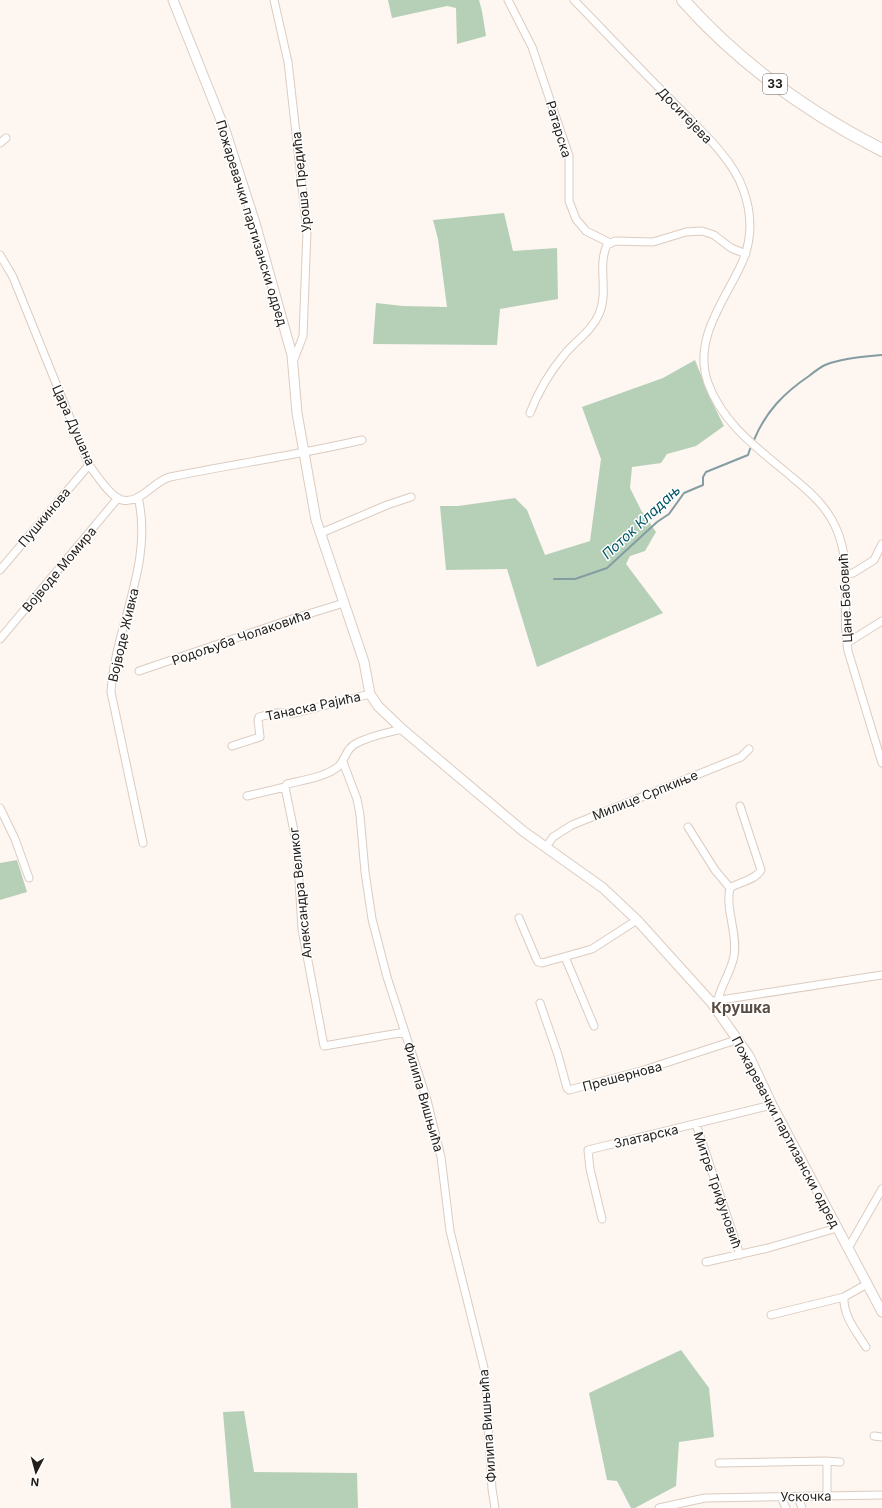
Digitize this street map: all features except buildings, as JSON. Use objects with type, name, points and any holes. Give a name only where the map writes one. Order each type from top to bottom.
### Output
[{"type":"main road","name":"33","points":[[683,0],[711,29],[744,59],[793,98],[826,120],[882,150]]},
{"type":"street","name":"Пожаревачки партизански одред","points":[[174,0],[225,130],[255,223],[292,355],[297,413],[316,520],[364,662],[370,694],[378,706],[402,729],[523,831],[603,888],[637,920],[714,1001],[749,1056],[772,1105],[882,1312]]},
{"type":"street","name":"Уроша Предића","points":[[274,0],[288,62],[307,231],[303,336],[293,364]]},
{"type":"street","name":"Ратарска","points":[[508,0],[532,46],[561,134],[568,149],[569,201],[578,224],[586,232],[610,243]]},
{"type":"street","name":"Доситејева","points":[[574,0],[697,126],[724,157],[744,190],[750,219],[750,235],[746,254],[712,321],[704,353],[707,380],[714,397],[721,410],[750,442]]},
{"type":"street","points":[[0,143],[6,138]]},
{"type":"street","points":[[530,413],[538,394],[550,373],[565,354],[594,323],[600,313],[603,296],[604,256],[607,245],[615,241],[654,242],[686,232],[702,231],[714,235],[731,248],[746,254]]},
{"type":"street","name":"Цара Душана","points":[[0,255],[13,277],[89,465],[105,486],[118,498]]},
{"type":"street","points":[[118,498],[133,500],[168,478],[304,453],[362,440]]},
{"type":"street","name":"Цане Бабовић","points":[[750,442],[806,489],[832,518],[845,551],[847,574],[845,634],[882,760]]},
{"type":"street","name":"Пушкинова","points":[[0,570],[89,465]]},
{"type":"street","name":"Војводе Живка","points":[[138,497],[142,512],[140,557],[130,609],[113,672],[111,692],[143,843]]},
{"type":"street","points":[[321,533],[387,505],[411,497]]},
{"type":"street","name":"Војводе Момира","points":[[0,639],[118,498]]},
{"type":"street","points":[[847,574],[853,573],[874,560],[882,544]]},
{"type":"street","name":"Родољуба Чолаковића","points":[[138,671],[344,603]]},
{"type":"street","points":[[847,643],[882,621]]},
{"type":"street","name":"Танаска Рајића","points":[[232,746],[260,738],[259,717],[275,713],[295,713],[370,694]]},
{"type":"street","points":[[247,796],[286,787],[287,784],[323,775],[338,767],[343,762],[346,752],[355,744],[369,738],[402,729]]},
{"type":"street","name":"Милице Српкиње","points":[[546,848],[553,837],[572,825],[741,757],[749,749]]},
{"type":"street","name":"Филипа Вишњића","points":[[343,762],[357,799],[360,814],[365,872],[372,919],[387,977],[427,1100],[441,1157],[450,1232],[485,1372],[492,1489],[496,1508]]},
{"type":"street","name":"Александра Великог","points":[[286,787],[297,846],[302,929],[324,1046],[405,1032]]},
{"type":"street","points":[[730,888],[740,882],[758,875],[761,870],[740,806]]},
{"type":"street","points":[[0,808],[15,839],[29,878]]},
{"type":"street","points":[[688,828],[715,870],[730,888],[729,898],[735,938],[734,956],[714,1001]]},
{"type":"street","points":[[519,918],[538,962],[565,957],[592,949],[637,920]]},
{"type":"street","points":[[565,957],[594,1026]]},
{"type":"street","points":[[714,1001],[882,975]]},
{"type":"street","name":"Прешернова","points":[[540,1003],[558,1055],[566,1088],[569,1090],[641,1071],[739,1039]]},
{"type":"street","name":"Златарска","points":[[602,1219],[590,1169],[588,1150],[772,1105]]},
{"type":"street","name":"Митре Трифуновић","points":[[696,1124],[740,1255]]},
{"type":"street","points":[[847,1247],[850,1245],[882,1189]]},
{"type":"street","points":[[706,1262],[740,1255],[837,1228]]},
{"type":"street","points":[[771,1315],[844,1297],[867,1284]]},
{"type":"street","points":[[844,1297],[846,1314],[866,1347]]},
{"type":"street","points":[[825,1461],[827,1496]]},
{"type":"street","points":[[719,1462],[840,1462]]},
{"type":"street","name":"Ускочка","points":[[659,1508],[705,1498],[882,1494]]},
{"type":"street","points":[[781,1497],[786,1508]]},
{"type":"street","points":[[798,1497],[802,1508]]},
{"type":"green space","points":[[388,0],[479,0],[486,36],[457,44],[456,8],[447,6],[392,18]]},
{"type":"green space","points":[[504,213],[513,251],[557,248],[558,299],[500,309],[497,345],[373,344],[376,303],[403,306],[447,307],[438,239],[433,220]]},
{"type":"green space","points":[[695,360],[710,398],[724,426],[696,446],[667,454],[661,463],[632,467],[630,488],[641,510],[656,532],[645,551],[630,556],[626,564],[663,613],[537,667],[507,569],[446,570],[440,506],[458,506],[515,498],[527,510],[545,555],[590,541],[601,459],[582,407],[663,378]]},
{"type":"green space","points":[[17,860],[27,892],[0,900],[0,863]]},
{"type":"green space","points":[[681,1350],[709,1388],[714,1437],[679,1442],[676,1486],[635,1508],[631,1508],[617,1481],[607,1480],[589,1393]]},
{"type":"green space","points":[[244,1411],[254,1472],[357,1473],[358,1508],[231,1508],[223,1412]]},
{"type":"waterway","name":"Поток Кладањ","points":[[754,440],[770,411],[784,396],[825,365],[853,358],[882,355]]},
{"type":"waterway","name":"Поток Кладањ","points":[[554,579],[575,579],[607,568],[657,522],[669,514],[684,493],[703,485],[703,477],[706,472],[748,455],[750,449]]},
{"type":"district","name":"Крушка","points":[[741,1008]]}]
